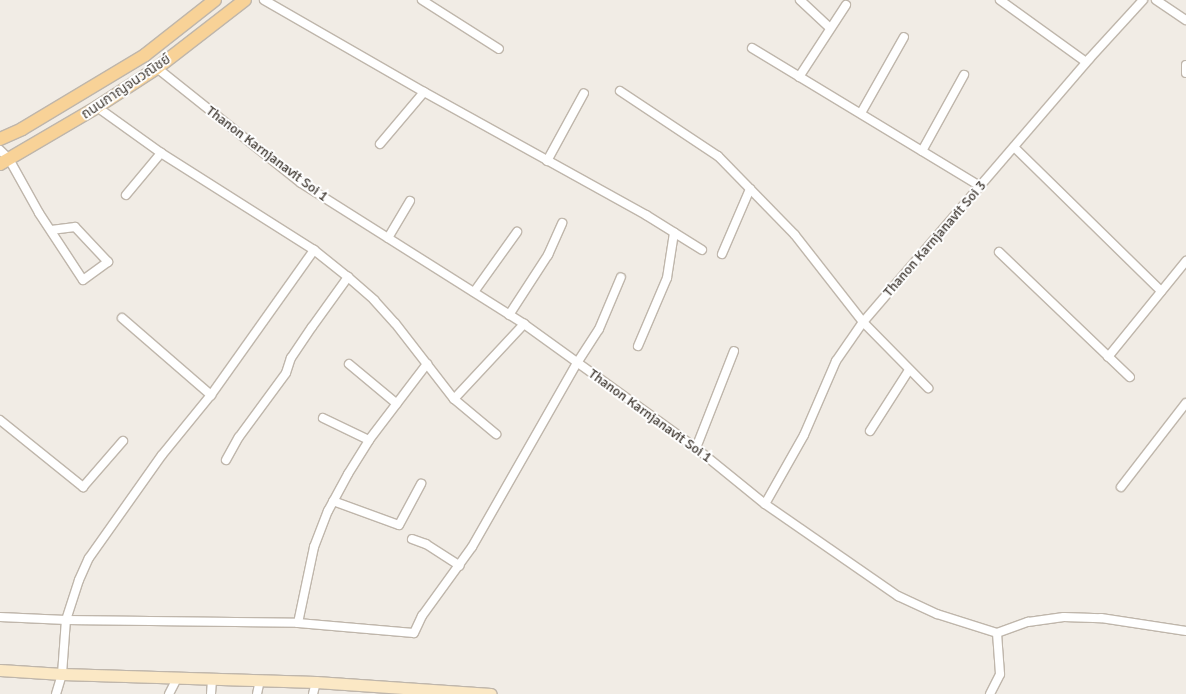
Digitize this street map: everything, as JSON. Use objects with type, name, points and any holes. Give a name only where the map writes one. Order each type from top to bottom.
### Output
[{"type":"main road","name":"ถนนกาญจนวณิชย์","points":[[0,140],[22,129],[144,55],[215,0]]},
{"type":"main road","name":"ถนนกาญจนวณิชย์","points":[[3,158],[97,107],[157,68],[245,0]]},
{"type":"street","points":[[264,0],[702,250]]},
{"type":"street","points":[[422,0],[499,49]]},
{"type":"street","points":[[800,0],[830,28]]},
{"type":"street","points":[[1000,0],[1086,62]]},
{"type":"street","name":"Thanon Karnjanavit Soi 3","points":[[766,504],[804,435],[836,361],[863,322],[1086,62],[1143,0]]},
{"type":"street","points":[[1156,0],[1186,20]]},
{"type":"street","points":[[799,77],[846,5]]},
{"type":"street","points":[[861,113],[904,37]]},
{"type":"street","points":[[752,48],[980,186]]},
{"type":"street","points":[[1186,66],[1186,72]]},
{"type":"street","name":"Thanon Karnjanavit Soi 1","points":[[157,68],[301,183],[524,324],[696,448],[766,504],[898,596],[937,614],[997,633]]},
{"type":"street","points":[[922,151],[964,75]]},
{"type":"street","points":[[620,91],[708,148],[794,235],[863,322],[928,388]]},
{"type":"street","points":[[380,144],[424,92]]},
{"type":"street","points":[[547,161],[584,93]]},
{"type":"street","points":[[97,107],[161,153],[314,250],[348,277],[383,310],[454,398],[496,434]]},
{"type":"street","points":[[1014,147],[1161,291]]},
{"type":"street","points":[[126,195],[161,153]]},
{"type":"street","points":[[3,158],[83,280],[108,262],[75,226],[52,230]]},
{"type":"street","points":[[722,254],[750,190]]},
{"type":"street","points":[[388,238],[410,202]]},
{"type":"street","points":[[509,315],[548,255],[562,223]]},
{"type":"street","points":[[474,292],[517,232]]},
{"type":"street","points":[[638,346],[666,278],[674,233]]},
{"type":"street","points":[[56,694],[62,674],[66,620],[83,570],[98,543],[162,455],[211,395],[314,250]]},
{"type":"street","points":[[999,252],[1130,377]]},
{"type":"street","points":[[1108,357],[1186,260]]},
{"type":"street","points":[[226,460],[239,437],[286,373],[291,358],[348,277]]},
{"type":"street","points":[[0,616],[66,620],[298,623],[414,633],[422,616],[460,566],[577,363],[599,330],[621,277]]},
{"type":"street","points":[[122,318],[211,395]]},
{"type":"street","points":[[454,398],[524,324]]},
{"type":"street","points":[[696,448],[734,351]]},
{"type":"street","points":[[349,364],[397,404]]},
{"type":"street","points":[[298,623],[314,548],[333,501],[369,440],[427,364]]},
{"type":"street","points":[[870,431],[909,370]]},
{"type":"street","points":[[1122,487],[1186,403]]},
{"type":"street","points":[[323,418],[369,440]]},
{"type":"street","points":[[0,420],[83,487],[123,441]]},
{"type":"street","points":[[333,501],[399,525],[422,484]]},
{"type":"street","points":[[412,539],[426,544],[460,566]]},
{"type":"street","points":[[990,694],[1000,674],[997,633],[1028,622],[1064,617],[1101,618],[1186,631]]},
{"type":"street","points":[[0,670],[62,674],[316,682],[416,691],[492,694]]},
{"type":"street","points":[[169,694],[177,678]]},
{"type":"street","points":[[211,694],[212,679]]},
{"type":"street","points":[[257,694],[260,680]]},
{"type":"street","points":[[313,694],[316,682]]}]
